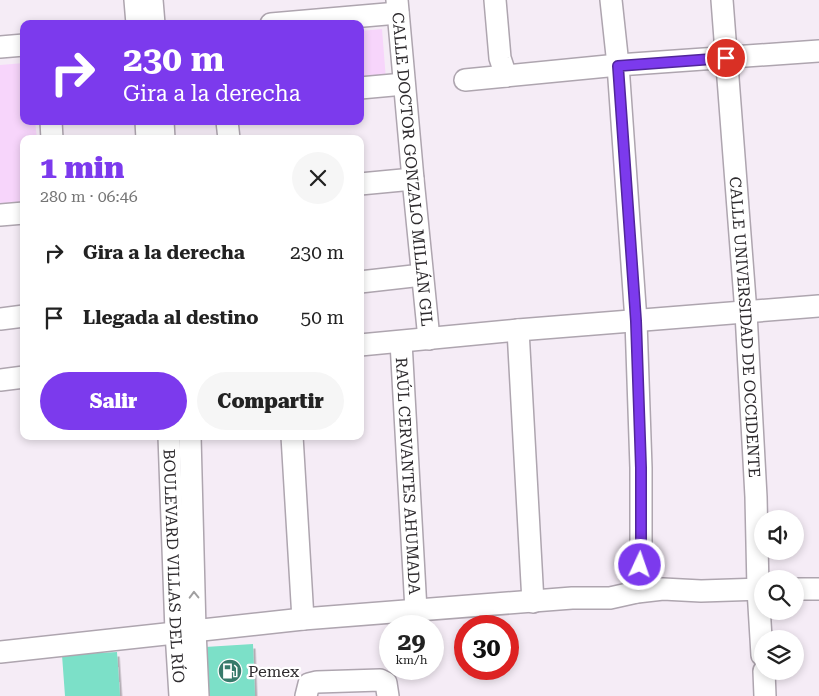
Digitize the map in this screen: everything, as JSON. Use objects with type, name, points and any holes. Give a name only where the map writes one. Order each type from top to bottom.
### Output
[{"type":"street","points":[[135,0],[137,20]]},
{"type":"street","points":[[152,0],[154,20]]},
{"type":"street","points":[[495,0],[500,58],[506,76]]},
{"type":"street","points":[[611,0],[618,66],[636,321],[641,468],[641,551],[637,592]]},
{"type":"street","name":"CALLE UNIVERSIDAD DE OCCIDENTE","points":[[722,0],[746,313],[759,570]]},
{"type":"street","points":[[299,20],[397,6]]},
{"type":"street","name":"CALLE DOCTOR GONZALO MILLÁN GIL","points":[[397,6],[412,179],[429,339]]},
{"type":"street","points":[[0,47],[20,45]]},
{"type":"street","points":[[465,80],[819,51]]},
{"type":"street","points":[[364,88],[404,84]]},
{"type":"street","points":[[364,184],[412,179]]},
{"type":"street","points":[[0,215],[20,213]]},
{"type":"street","points":[[364,282],[422,276]]},
{"type":"street","points":[[364,345],[518,330],[819,306]]},
{"type":"street","points":[[0,319],[20,316]]},
{"type":"street","points":[[518,330],[533,602]]},
{"type":"street","name":"RAÚL CERVANTES AHUMADA","points":[[401,342],[416,610]]},
{"type":"street","points":[[0,380],[20,378]]},
{"type":"street","name":"BOULEVARD VILLAS DEL RÍO","points":[[169,440],[186,631],[198,696]]},
{"type":"street","name":"BOULEVARD VILLAS DEL RÍO","points":[[180,696],[186,631],[190,440]]},
{"type":"street","points":[[292,440],[302,619]]},
{"type":"street","points":[[0,652],[302,619],[572,598],[610,598],[664,589],[701,591],[754,589]]},
{"type":"street","points":[[804,589],[819,589]]},
{"type":"street","points":[[306,696],[309,684],[317,682],[352,689],[380,680],[386,683],[388,696]]},
{"type":"street","points":[[764,680],[765,696]]},
{"type":"shaded area","points":[[382,29],[386,80],[364,83],[364,31]]},
{"type":"shaded area","points":[[20,63],[20,125],[35,125],[37,135],[20,135],[20,206],[0,209],[0,65]]},
{"type":"building","name":"Pemex","points":[[253,644],[255,696],[208,696],[205,647]]},
{"type":"building","points":[[117,652],[120,696],[65,696],[62,655]]},
{"type":"place","name":"Pemex","points":[[230,671]]},
{"type":"route","points":[[640,565],[641,468],[636,321],[618,66],[726,58]]}]
